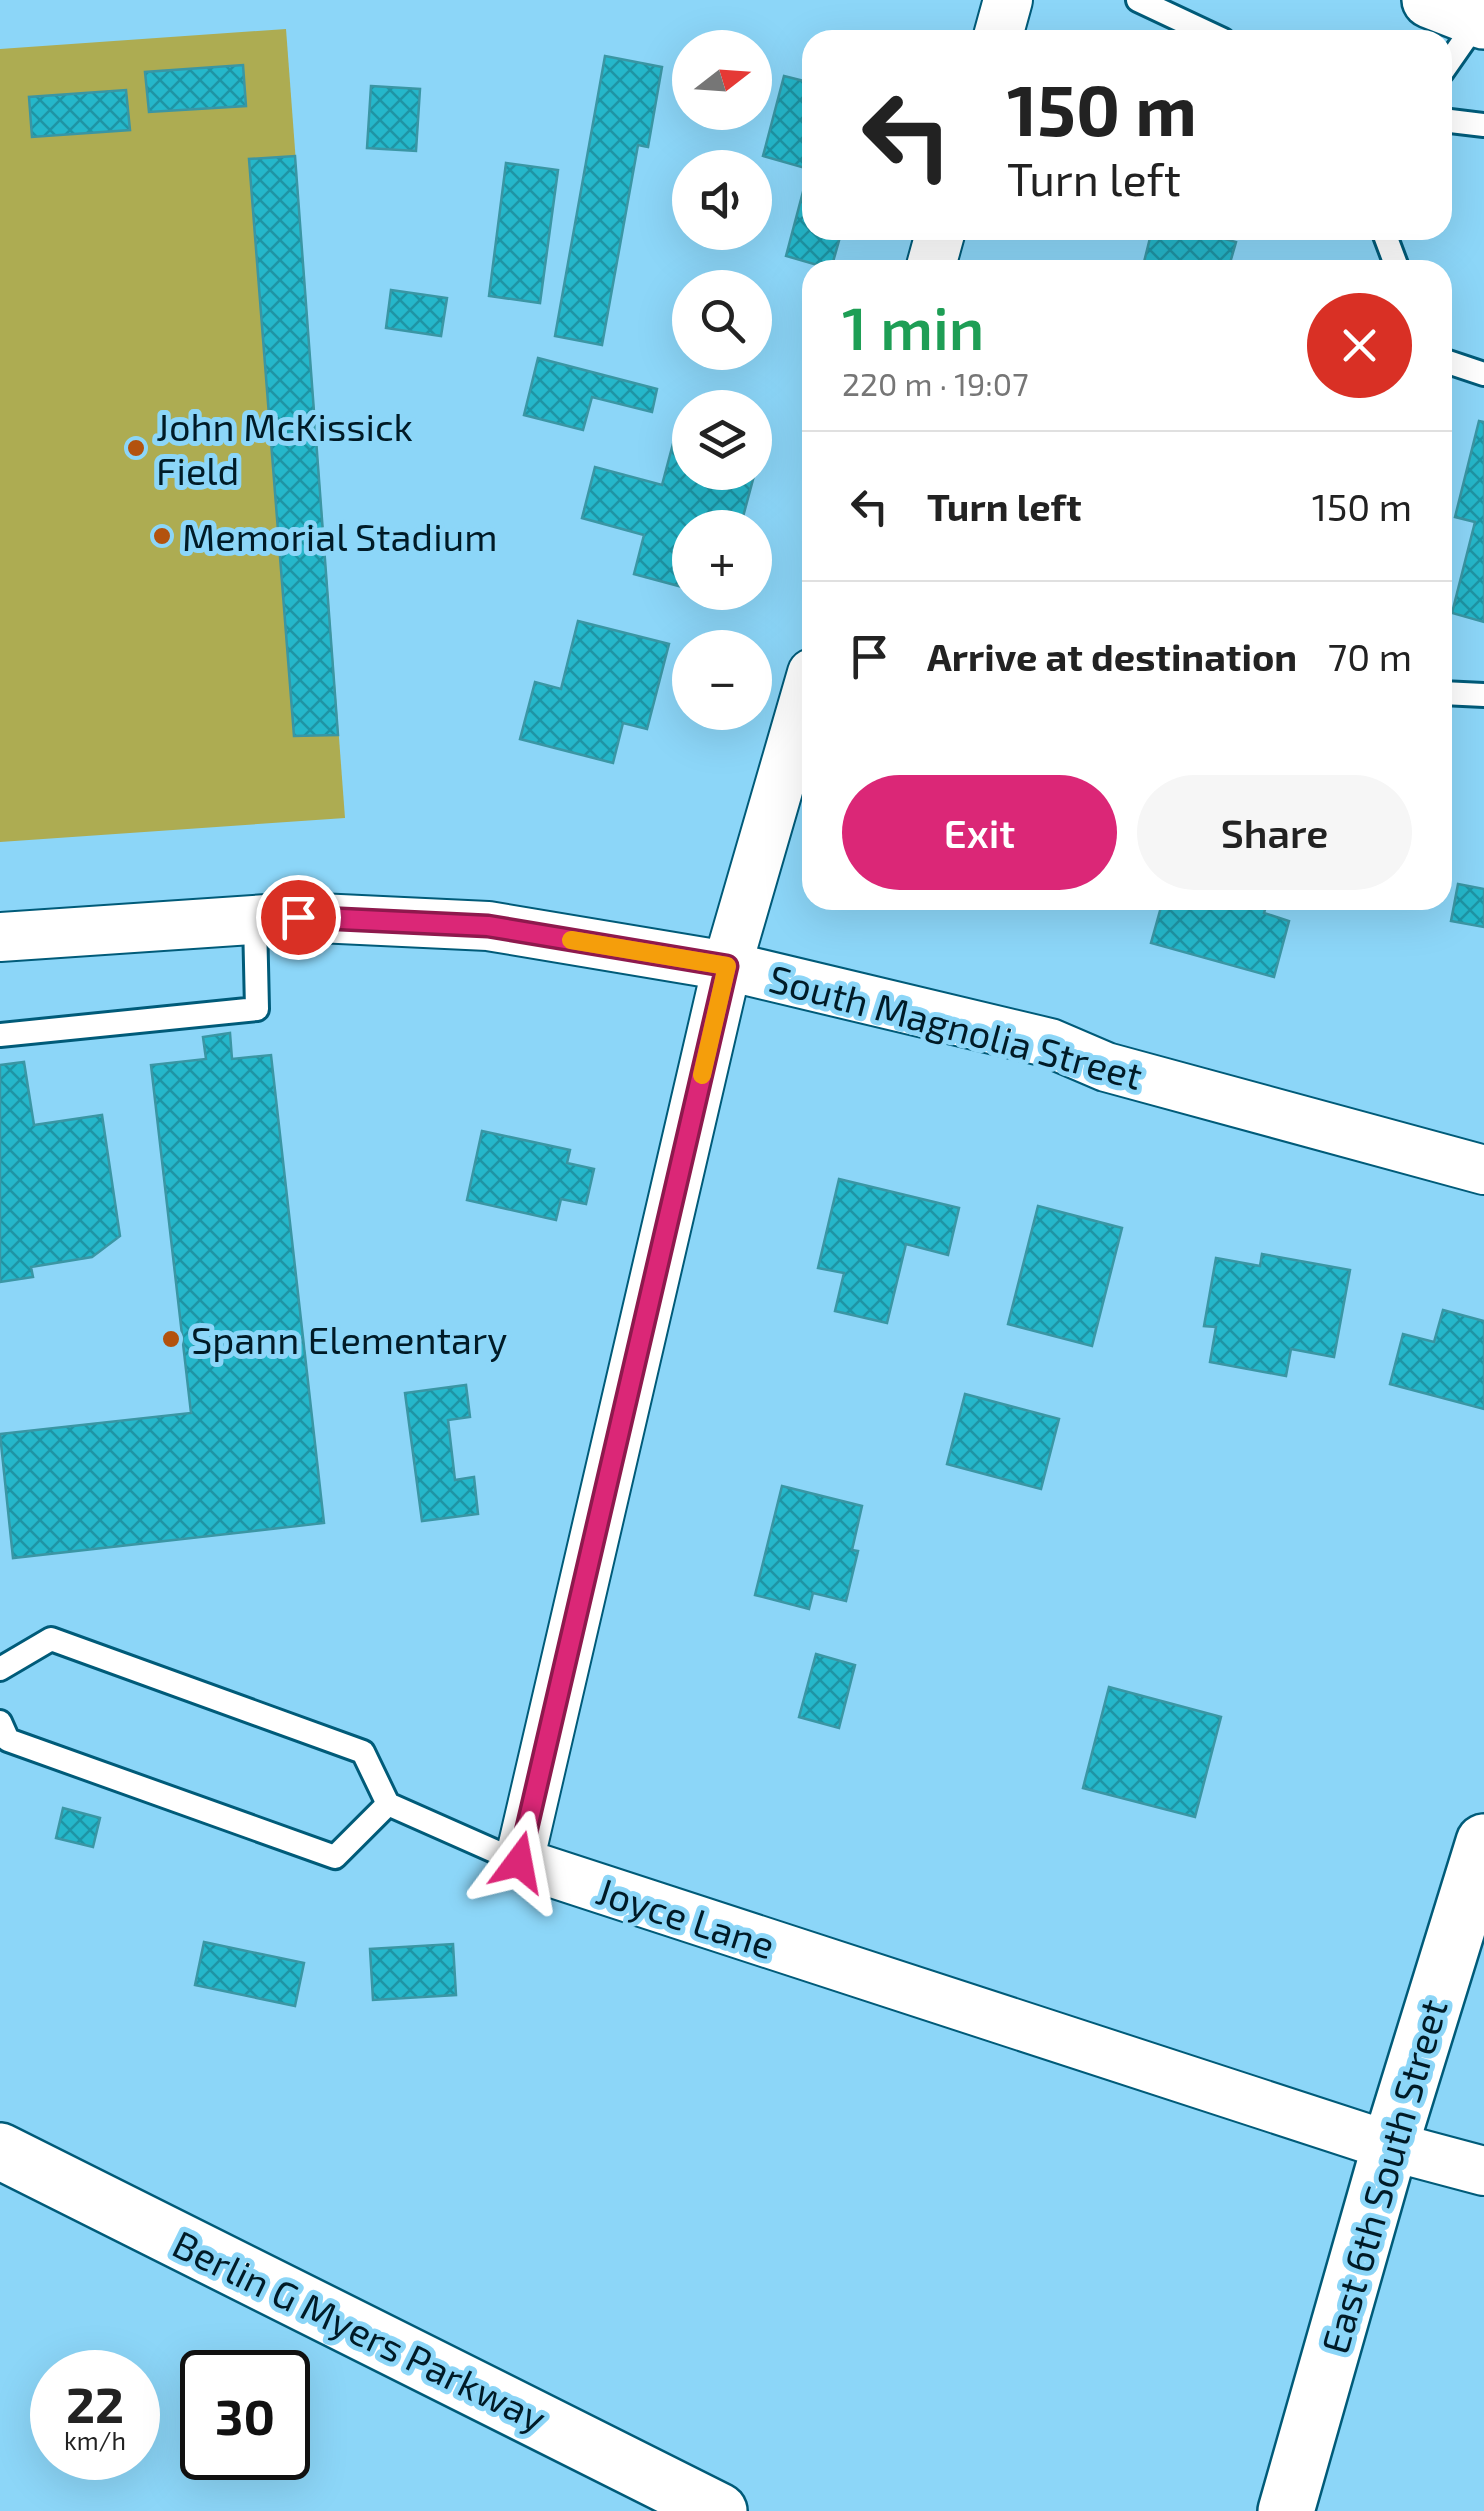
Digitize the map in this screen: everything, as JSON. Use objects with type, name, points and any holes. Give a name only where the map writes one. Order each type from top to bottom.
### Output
[{"type":"main road","name":"East 6th South Street","points":[[1286,2511],[1390,2146],[1484,1842]]},
{"type":"main road","name":"Berlin G Myers Parkway","points":[[0,2151],[719,2511]]},
{"type":"street","points":[[1000,30],[1008,0]]},
{"type":"street","points":[[519,1862],[727,966],[802,707]]},
{"type":"street","name":"South Magnolia Street","points":[[0,937],[255,920],[488,926],[727,966],[1050,1043],[1106,1067],[1484,1170]]},
{"type":"street","name":"Joyce Lane","points":[[519,1862],[1390,2146],[1484,2171]]},
{"type":"lane","points":[[1138,0],[1202,30]]},
{"type":"lane","points":[[1452,45],[1464,13]]},
{"type":"lane","points":[[1452,121],[1484,125]]},
{"type":"lane","points":[[1452,363],[1484,374]]},
{"type":"lane","points":[[1452,693],[1484,695]]},
{"type":"lane","points":[[0,1035],[257,1009],[255,920]]},
{"type":"lane","points":[[0,1668],[51,1639],[364,1752],[388,1804],[519,1862]]},
{"type":"lane","points":[[4,1731],[334,1857],[388,1804]]},
{"type":"shaded area","name":"Memorial Stadium","points":[[286,29],[345,818],[0,842],[0,49]]},
{"type":"building","points":[[605,56],[662,67],[648,147],[638,145],[602,345],[555,336]]},
{"type":"building","points":[[243,65],[246,106],[149,112],[145,72]]},
{"type":"building","points":[[784,76],[802,80],[802,167],[772,159],[772,150],[765,150]]},
{"type":"building","points":[[371,86],[420,89],[416,151],[367,148]]},
{"type":"building","points":[[126,90],[130,130],[32,137],[29,97]]},
{"type":"building","points":[[295,156],[338,735],[294,736],[249,159]]},
{"type":"building","points":[[506,163],[558,170],[540,303],[489,296]]},
{"type":"building","points":[[802,195],[802,240],[839,240],[834,260],[802,261],[786,256]]},
{"type":"building","points":[[1150,240],[1236,242],[1231,260],[1144,260]]},
{"type":"building","points":[[391,290],[447,298],[441,336],[386,328]]},
{"type":"building","points":[[538,358],[657,389],[652,412],[592,397],[583,430],[524,415]]},
{"type":"building","points":[[1479,421],[1484,422],[1484,622],[1452,613],[1475,522],[1455,517]]},
{"type":"building","points":[[672,448],[672,490],[750,490],[745,510],[672,510],[672,584],[634,574],[644,535],[582,518],[595,467],[662,485]]},
{"type":"building","points":[[578,621],[669,644],[647,729],[623,723],[613,763],[520,739],[535,682],[561,689]]},
{"type":"building","points":[[1458,884],[1484,889],[1484,927],[1451,921]]},
{"type":"building","points":[[1160,910],[1265,910],[1264,913],[1289,921],[1274,977],[1151,943]]},
{"type":"building","points":[[230,1033],[232,1059],[271,1055],[324,1523],[13,1558],[0,1434],[191,1413],[151,1065],[206,1059],[203,1037]]},
{"type":"building","points":[[24,1062],[34,1125],[102,1115],[120,1236],[92,1257],[31,1267],[33,1277],[0,1282],[0,1065]]},
{"type":"building","points":[[482,1131],[570,1150],[567,1163],[594,1169],[586,1204],[561,1199],[556,1220],[467,1200]]},
{"type":"building","points":[[839,1179],[959,1208],[948,1255],[906,1244],[887,1323],[835,1311],[844,1273],[818,1268]]},
{"type":"building","points":[[1038,1206],[1122,1228],[1092,1346],[1008,1324]]},
{"type":"building","points":[[1262,1254],[1350,1270],[1334,1357],[1291,1349],[1286,1376],[1210,1362],[1216,1327],[1204,1326],[1216,1258],[1260,1266]]},
{"type":"building","points":[[1443,1310],[1484,1321],[1484,1409],[1390,1384],[1403,1334],[1434,1342]]},
{"type":"building","points":[[466,1385],[470,1417],[448,1420],[455,1480],[474,1477],[478,1514],[422,1521],[405,1393]]},
{"type":"building","points":[[965,1394],[1059,1419],[1041,1489],[947,1464]]},
{"type":"building","points":[[782,1486],[862,1506],[852,1550],[858,1551],[846,1601],[813,1593],[809,1609],[755,1595]]},
{"type":"building","points":[[816,1654],[855,1665],[839,1728],[799,1717]]},
{"type":"building","points":[[1109,1687],[1221,1717],[1195,1817],[1083,1788]]},
{"type":"building","points":[[63,1808],[100,1818],[93,1847],[56,1838]]},
{"type":"building","points":[[204,1942],[304,1963],[295,2006],[195,1985]]},
{"type":"building","points":[[453,1944],[456,1995],[373,2000],[370,1949]]},
{"type":"slow traffic","points":[[571,940],[727,966],[702,1075]]},
{"type":"place","name":"John McKissick Field","points":[[136,448]]},
{"type":"place","name":"Memorial Stadium","points":[[162,536]]},
{"type":"place","name":"Spann Elementary","points":[[171,1339]]},
{"type":"route","points":[[298,917],[488,926],[727,966],[519,1862]]}]
